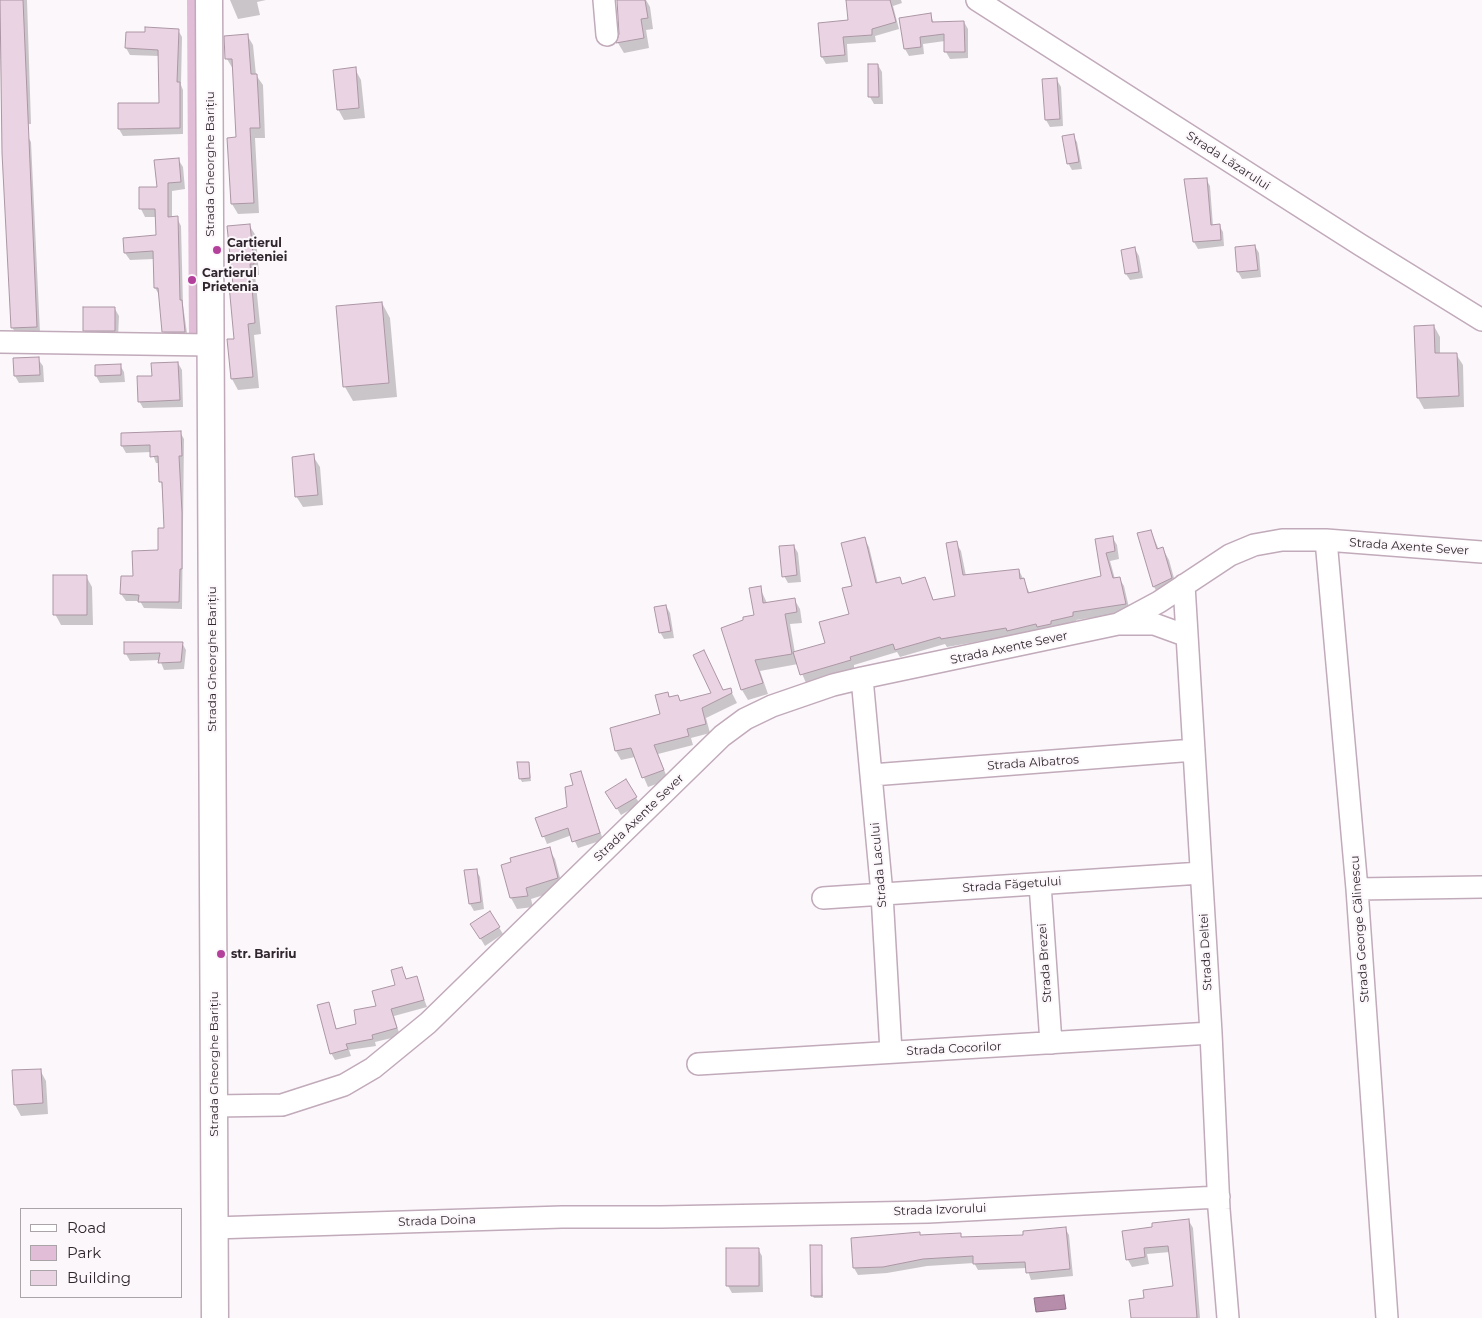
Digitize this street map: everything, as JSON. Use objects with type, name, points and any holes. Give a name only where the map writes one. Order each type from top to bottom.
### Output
[{"type":"main road","name":"Strada Gheorghe Barițiu","points":[[209,0],[213,1228],[215,1318]]},
{"type":"street","points":[[604,0],[607,35]]},
{"type":"street","name":"Strada Lăzarului","points":[[976,0],[1359,244],[1482,320]]},
{"type":"street","points":[[0,342],[210,345]]},
{"type":"street","name":"Strada Axente Sever","points":[[1118,624],[1159,602],[1230,555],[1254,545],[1282,540],[1326,540],[1482,552]]},
{"type":"street","name":"Strada George Călinescu","points":[[1326,540],[1357,889],[1387,1318]]},
{"type":"street","name":"Strada Deltei","points":[[1184,585],[1219,1197],[1228,1318]]},
{"type":"street","name":"Strada Axente Sever","points":[[214,1106],[282,1105],[344,1085],[374,1068],[428,1023],[722,736],[745,718],[772,706],[832,685],[1118,624],[1154,624],[1187,636]]},
{"type":"street","name":"Strada Lacului","points":[[862,678],[882,894],[890,1052]]},
{"type":"street","name":"Strada Albatros","points":[[872,775],[1194,750]]},
{"type":"street","name":"Strada Făgetului","points":[[823,898],[1201,873]]},
{"type":"street","name":"Strada Brezei","points":[[1040,884],[1051,1043]]},
{"type":"street","points":[[1357,889],[1482,887]]},
{"type":"street","name":"Strada Cocorilor","points":[[698,1064],[1211,1033]]},
{"type":"street","name":"Strada Izvorului","points":[[661,1217],[928,1212],[1219,1197]]},
{"type":"street","name":"Strada Doina","points":[[213,1228],[562,1217],[661,1217]]},
{"type":"green space","points":[[187,0],[209,0],[210,345],[189,345]]},
{"type":"shaded area","points":[[1064,1295],[1066,1309],[1036,1312],[1034,1298]]},
{"type":"building","points":[[0,0],[23,0],[37,327],[11,328],[2,153]]},
{"type":"building","points":[[617,0],[645,0],[648,18],[641,19],[644,38],[616,43],[619,34]]},
{"type":"building","points":[[846,0],[890,0],[896,22],[872,29],[872,35],[843,37],[845,55],[821,57],[818,23],[848,20]]},
{"type":"building","points":[[931,13],[932,22],[964,21],[965,52],[944,52],[944,34],[920,37],[921,47],[904,49],[899,18]]},
{"type":"building","points":[[145,27],[179,29],[177,82],[180,82],[180,128],[118,129],[118,103],[159,103],[158,50],[125,48],[126,32],[145,32]]},
{"type":"building","points":[[248,34],[251,74],[257,74],[260,128],[250,128],[254,203],[231,204],[227,138],[236,137],[232,59],[225,59],[224,36]]},
{"type":"building","points":[[868,64],[878,64],[879,97],[868,97]]},
{"type":"building","points":[[356,67],[359,108],[337,110],[333,70]]},
{"type":"building","points":[[1057,78],[1060,119],[1045,120],[1042,79]]},
{"type":"building","points":[[1074,134],[1079,162],[1067,164],[1062,136]]},
{"type":"building","points":[[179,158],[181,182],[168,183],[168,217],[178,216],[180,300],[182,300],[185,332],[162,332],[158,288],[154,288],[153,251],[124,253],[123,238],[156,235],[155,209],[139,209],[139,187],[157,187],[154,160]]},
{"type":"building","points":[[1207,178],[1211,225],[1220,224],[1221,240],[1193,242],[1184,179]]},
{"type":"building","points":[[250,224],[254,264],[250,264],[255,323],[248,324],[253,377],[231,379],[227,339],[234,339],[229,285],[233,285],[227,226]]},
{"type":"building","points":[[1255,245],[1258,270],[1237,272],[1235,247]]},
{"type":"building","points":[[1135,247],[1139,272],[1125,274],[1121,250]]},
{"type":"building","points":[[382,302],[389,383],[343,387],[336,306]]},
{"type":"building","points":[[83,307],[115,307],[115,331],[83,331]]},
{"type":"building","points":[[1434,325],[1435,353],[1457,353],[1459,396],[1417,398],[1414,326]]},
{"type":"building","points":[[39,357],[40,375],[14,376],[13,358]]},
{"type":"building","points":[[178,362],[180,400],[138,402],[137,376],[152,376],[151,363]]},
{"type":"building","points":[[121,364],[121,375],[95,376],[95,365]]},
{"type":"building","points":[[181,431],[182,456],[179,456],[182,512],[182,569],[180,569],[179,602],[138,602],[139,595],[120,594],[121,576],[133,576],[132,551],[158,550],[158,528],[164,528],[162,482],[159,482],[158,456],[150,457],[150,445],[121,446],[121,433]]},
{"type":"building","points":[[314,454],[318,495],[295,497],[292,457]]},
{"type":"building","points":[[1151,530],[1157,549],[1163,547],[1172,578],[1153,587],[1137,533]]},
{"type":"building","points":[[1113,536],[1115,551],[1106,553],[1113,578],[1120,577],[1126,604],[1073,612],[1073,616],[1051,621],[1051,624],[1037,627],[1036,624],[1007,631],[1006,628],[941,639],[940,637],[895,650],[893,644],[850,657],[851,660],[800,675],[793,652],[825,643],[819,622],[849,614],[842,588],[852,586],[841,543],[865,537],[876,583],[900,577],[902,584],[925,577],[933,600],[955,596],[946,543],[957,541],[963,575],[1019,569],[1020,579],[1024,578],[1028,593],[1101,576],[1095,539]]},
{"type":"building","points":[[794,545],[797,575],[782,577],[779,546]]},
{"type":"building","points":[[53,575],[87,575],[87,615],[53,615]]},
{"type":"building","points":[[761,586],[763,603],[795,598],[797,612],[785,614],[792,654],[755,660],[763,683],[741,690],[721,628],[743,620],[743,617],[754,615],[749,588]]},
{"type":"building","points":[[666,605],[671,631],[659,633],[654,607]]},
{"type":"building","points":[[124,642],[183,642],[181,662],[158,663],[160,653],[124,654]]},
{"type":"building","points":[[704,650],[723,690],[731,688],[732,693],[702,708],[706,724],[687,729],[689,736],[654,745],[664,770],[642,778],[631,748],[615,751],[610,728],[660,714],[655,695],[668,692],[669,697],[678,695],[680,701],[711,693],[693,655]]},
{"type":"building","points":[[517,762],[529,762],[530,778],[519,779]]},
{"type":"building","points":[[581,771],[600,833],[572,842],[568,828],[542,837],[535,818],[567,807],[565,787],[573,785],[570,774]]},
{"type":"building","points":[[626,779],[637,797],[616,809],[605,792]]},
{"type":"building","points":[[550,847],[558,878],[526,888],[528,896],[510,898],[501,865],[511,862],[510,858]]},
{"type":"building","points":[[477,869],[481,902],[469,904],[464,870]]},
{"type":"building","points":[[490,911],[500,927],[480,939],[470,924]]},
{"type":"building","points":[[402,967],[406,979],[417,976],[424,1000],[391,1009],[397,1028],[372,1035],[373,1039],[346,1044],[348,1049],[330,1054],[317,1005],[329,1002],[336,1029],[356,1024],[354,1010],[376,1006],[372,991],[395,985],[391,970]]},
{"type":"building","points":[[41,1069],[43,1103],[14,1105],[12,1070]]},
{"type":"building","points":[[1189,1219],[1197,1318],[1131,1318],[1129,1300],[1144,1298],[1143,1290],[1173,1286],[1168,1246],[1144,1248],[1145,1257],[1126,1260],[1122,1231],[1152,1227],[1152,1223]]},
{"type":"building","points":[[1066,1227],[1070,1269],[1026,1273],[1025,1262],[973,1264],[973,1256],[923,1259],[883,1267],[853,1268],[851,1238],[920,1232],[920,1235],[961,1233],[961,1237],[1023,1235],[1023,1231]]},
{"type":"building","points":[[810,1245],[822,1245],[822,1296],[811,1296]]},
{"type":"building","points":[[726,1248],[759,1248],[759,1286],[726,1286]]},
{"type":"place","name":"Cartierul prieteniei","points":[[217,250]]},
{"type":"place","name":"Cartierul Prietenia","points":[[192,280]]},
{"type":"place","name":"str. Baririu","points":[[221,954]]}]
